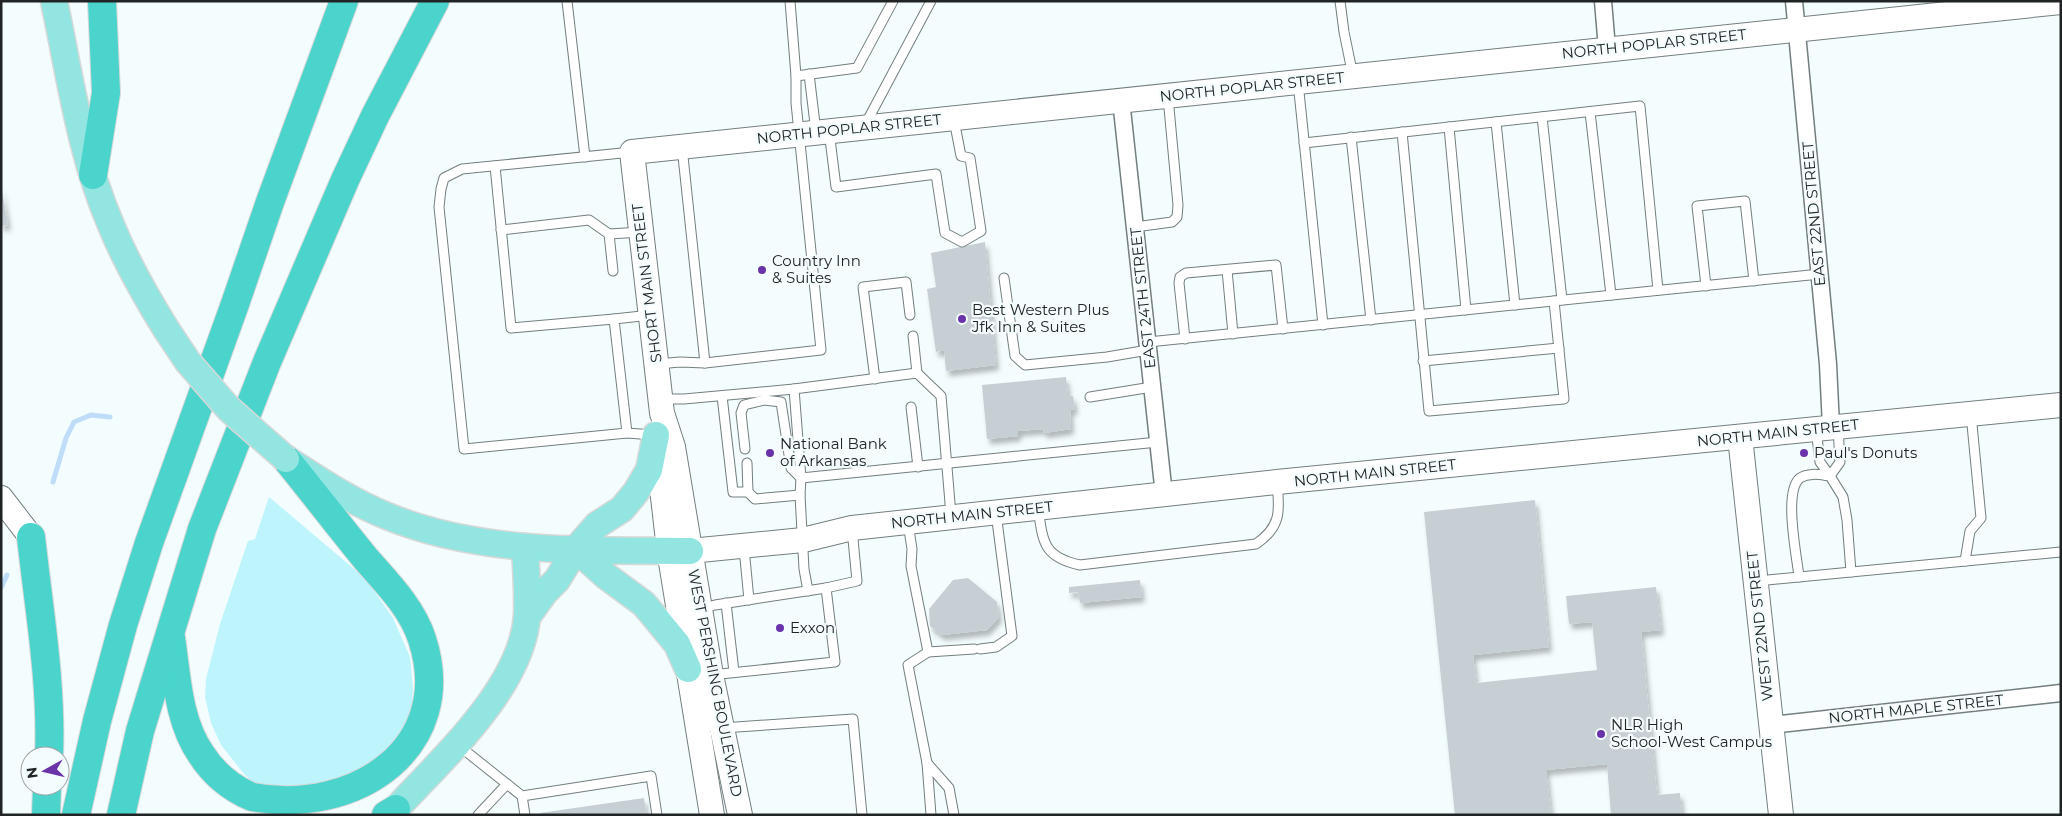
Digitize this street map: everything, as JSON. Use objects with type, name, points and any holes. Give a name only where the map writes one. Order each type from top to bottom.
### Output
[{"type":"highway","points":[[93,175],[106,93],[102,1]]},
{"type":"highway","points":[[76,815],[97,721],[123,625],[149,543],[270,202],[344,1]]},
{"type":"highway","points":[[121,815],[140,731],[202,529],[267,362],[356,156],[435,1]]},
{"type":"highway","points":[[170,630],[184,718],[191,737],[210,767],[241,792],[266,804],[278,807],[303,810],[324,808],[363,796],[385,781],[405,760],[424,724],[428,702],[430,676],[421,636],[413,620],[391,587],[286,459]]},
{"type":"highway","points":[[31,537],[47,674],[50,709],[49,746]]},
{"type":"highway","points":[[46,815],[47,796]]},
{"type":"main road","points":[[54,1],[82,137],[110,224],[135,280],[166,329],[188,362],[229,409],[286,459],[338,492],[387,516],[465,538],[526,547],[677,554]]},
{"type":"main road","points":[[527,617],[545,592],[557,580],[576,549],[597,525],[622,509],[636,492],[649,470],[660,416]]},
{"type":"main road","points":[[391,813],[478,719],[501,688],[517,653],[527,617],[526,547]]},
{"type":"main road","points":[[576,549],[606,576],[644,604],[699,672]]},
{"type":"street","points":[[1603,1],[1607,49]]},
{"type":"street","name":"EAST 22ND STREET","points":[[1794,1],[1828,364],[1828,427]]},
{"type":"street","name":"NORTH POPLAR STREET","points":[[632,152],[2061,2]]},
{"type":"street","name":"EAST 24TH STREET","points":[[1121,100],[1164,495]]},
{"type":"street","name":"SHORT MAIN STREET","points":[[632,152],[657,364],[660,416],[677,554]]},
{"type":"street","name":"NORTH MAIN STREET","points":[[677,554],[803,540],[852,528],[1277,482],[1828,427],[2061,406]]},
{"type":"street","name":"WEST 22ND STREET","points":[[1740,437],[1781,815]]},
{"type":"street","points":[[2,502],[31,537]]},
{"type":"street","name":"WEST PERSHING BOULEVARD","points":[[677,554],[700,609],[699,672],[722,728],[740,815]]},
{"type":"street","name":"WEST PERSHING BOULEVARD","points":[[677,554],[699,672],[712,815]]},
{"type":"street","name":"NORTH MAPLE STREET","points":[[1771,725],[2061,693]]},
{"type":"lane","points":[[567,1],[585,157]]},
{"type":"lane","points":[[790,1],[796,76],[795,89],[815,132],[836,188],[936,174],[945,232],[962,242],[981,231],[970,158],[961,156],[953,118]]},
{"type":"lane","points":[[796,76],[857,68],[893,1]]},
{"type":"lane","points":[[864,128],[931,1]]},
{"type":"lane","points":[[1340,1],[1353,76]]},
{"type":"lane","points":[[657,364],[680,362],[705,363],[822,350],[815,132],[809,74]]},
{"type":"lane","points":[[1298,82],[1323,325]]},
{"type":"lane","points":[[1135,226],[1172,222],[1177,217],[1178,205],[1168,96]]},
{"type":"lane","points":[[1304,143],[1640,106],[1658,290]]},
{"type":"lane","points":[[1590,112],[1611,295]]},
{"type":"lane","points":[[1402,132],[1418,315],[1429,411],[1564,399],[1559,348],[1558,301],[1542,117]]},
{"type":"lane","points":[[1496,122],[1515,305]]},
{"type":"lane","points":[[1449,127],[1466,310]]},
{"type":"lane","points":[[1351,138],[1371,320]]},
{"type":"lane","points":[[682,147],[705,363]]},
{"type":"lane","name":"NORTH POPLAR STREET","points":[[626,433],[464,449],[439,207],[444,178],[453,172],[632,152]]},
{"type":"lane","points":[[495,166],[511,328],[651,315]]},
{"type":"lane","points":[[1706,286],[1697,206],[1745,200],[1754,281]]},
{"type":"lane","points":[[501,230],[589,220],[609,234],[642,232]]},
{"type":"lane","points":[[609,234],[613,271]]},
{"type":"lane","points":[[1185,338],[1180,277],[1186,274],[1276,265],[1283,329]]},
{"type":"lane","points":[[1227,270],[1234,334]]},
{"type":"lane","points":[[1004,278],[1015,356],[1025,365],[1107,357],[1185,338],[1820,274]]},
{"type":"lane","points":[[875,379],[863,287],[906,282],[910,315]]},
{"type":"lane","points":[[614,319],[626,433],[660,416],[722,396],[917,373]]},
{"type":"lane","points":[[912,336],[917,373],[942,396],[952,518]]},
{"type":"lane","points":[[1424,361],[1559,348]]},
{"type":"lane","points":[[1090,397],[1152,387]]},
{"type":"lane","points":[[794,389],[801,478],[800,495],[804,569],[808,591]]},
{"type":"lane","points":[[722,396],[732,492],[748,492]]},
{"type":"lane","points":[[745,449],[741,413],[744,405],[764,400],[781,402],[791,468],[801,478]]},
{"type":"lane","points":[[911,406],[918,467]]},
{"type":"lane","points":[[1965,561],[1970,531],[1981,518],[1971,414]]},
{"type":"lane","points":[[1828,427],[1840,462],[1830,476]]},
{"type":"lane","points":[[1828,427],[1820,462],[1843,497],[1847,520],[1851,572]]},
{"type":"lane","points":[[801,478],[1158,442]]},
{"type":"lane","points":[[747,463],[748,492],[755,499],[800,495]]},
{"type":"lane","points":[[1799,577],[1792,508],[1795,485],[1801,478],[1811,474],[1830,476]]},
{"type":"lane","points":[[1038,508],[1043,540],[1050,552],[1067,562],[1080,565],[1256,544],[1266,537],[1277,518],[1280,509],[1277,482]]},
{"type":"lane","points":[[930,815],[927,763],[908,665],[928,652],[996,647],[1012,636],[996,513]]},
{"type":"lane","points":[[908,523],[912,549],[912,566],[928,652]]},
{"type":"lane","points":[[700,609],[857,581],[852,528]]},
{"type":"lane","points":[[744,546],[750,600]]},
{"type":"lane","points":[[1755,582],[2061,552]]},
{"type":"lane","points":[[699,672],[734,672],[836,662],[826,588]]},
{"type":"lane","points":[[726,603],[734,672]]},
{"type":"lane","points":[[722,728],[853,719],[862,815]]},
{"type":"lane","points":[[456,743],[522,796],[525,815]]},
{"type":"lane","points":[[927,763],[949,788],[954,815]]},
{"type":"lane","points":[[522,796],[651,776],[657,815]]},
{"type":"lane","points":[[478,815],[507,784]]},
{"type":"shaded area","points":[[269,497],[366,579],[393,618],[410,657],[413,687],[412,710],[400,740],[334,793],[257,786],[244,774],[221,745],[211,723],[205,697],[206,679],[220,624],[248,541],[255,539]]},
{"type":"building","points":[[1,185],[8,225],[1,226]]},
{"type":"building","name":"Best Western Plus Jfk Inn & Suites","points":[[985,242],[996,365],[946,371],[944,350],[936,352],[927,289],[936,287],[931,253]]},
{"type":"building","points":[[1066,377],[1068,396],[1073,396],[1075,409],[1070,410],[1071,429],[1044,433],[1043,429],[1018,431],[1018,436],[987,439],[982,385]]},
{"type":"building","points":[[1535,500],[1549,647],[1473,655],[1476,683],[1597,670],[1592,622],[1569,624],[1566,596],[1656,587],[1661,630],[1641,632],[1657,795],[1680,793],[1682,815],[1611,815],[1607,764],[1546,770],[1551,815],[1455,815],[1424,512]]},
{"type":"building","points":[[968,578],[997,602],[999,617],[987,630],[942,635],[930,626],[929,609],[953,580]]},
{"type":"building","points":[[1140,580],[1142,597],[1080,603],[1078,592],[1069,593],[1069,587]]},
{"type":"building","points":[[644,798],[646,815],[540,815],[540,813]]},
{"type":"waterway","points":[[53,482],[66,438],[74,422],[91,415],[110,417]]},
{"type":"waterway","points":[[1,588],[7,575]]},
{"type":"place","name":"Country Inn & Suites","points":[[762,270]]},
{"type":"place","name":"Best Western Plus Jfk Inn & Suites","points":[[962,319]]},
{"type":"place","name":"National Bank of Arkansas","points":[[770,453]]},
{"type":"place","name":"Paul's Donuts","points":[[1804,453]]},
{"type":"place","name":"Exxon","points":[[780,628]]},
{"type":"place","name":"NLR High School-West Campus","points":[[1601,734]]}]
